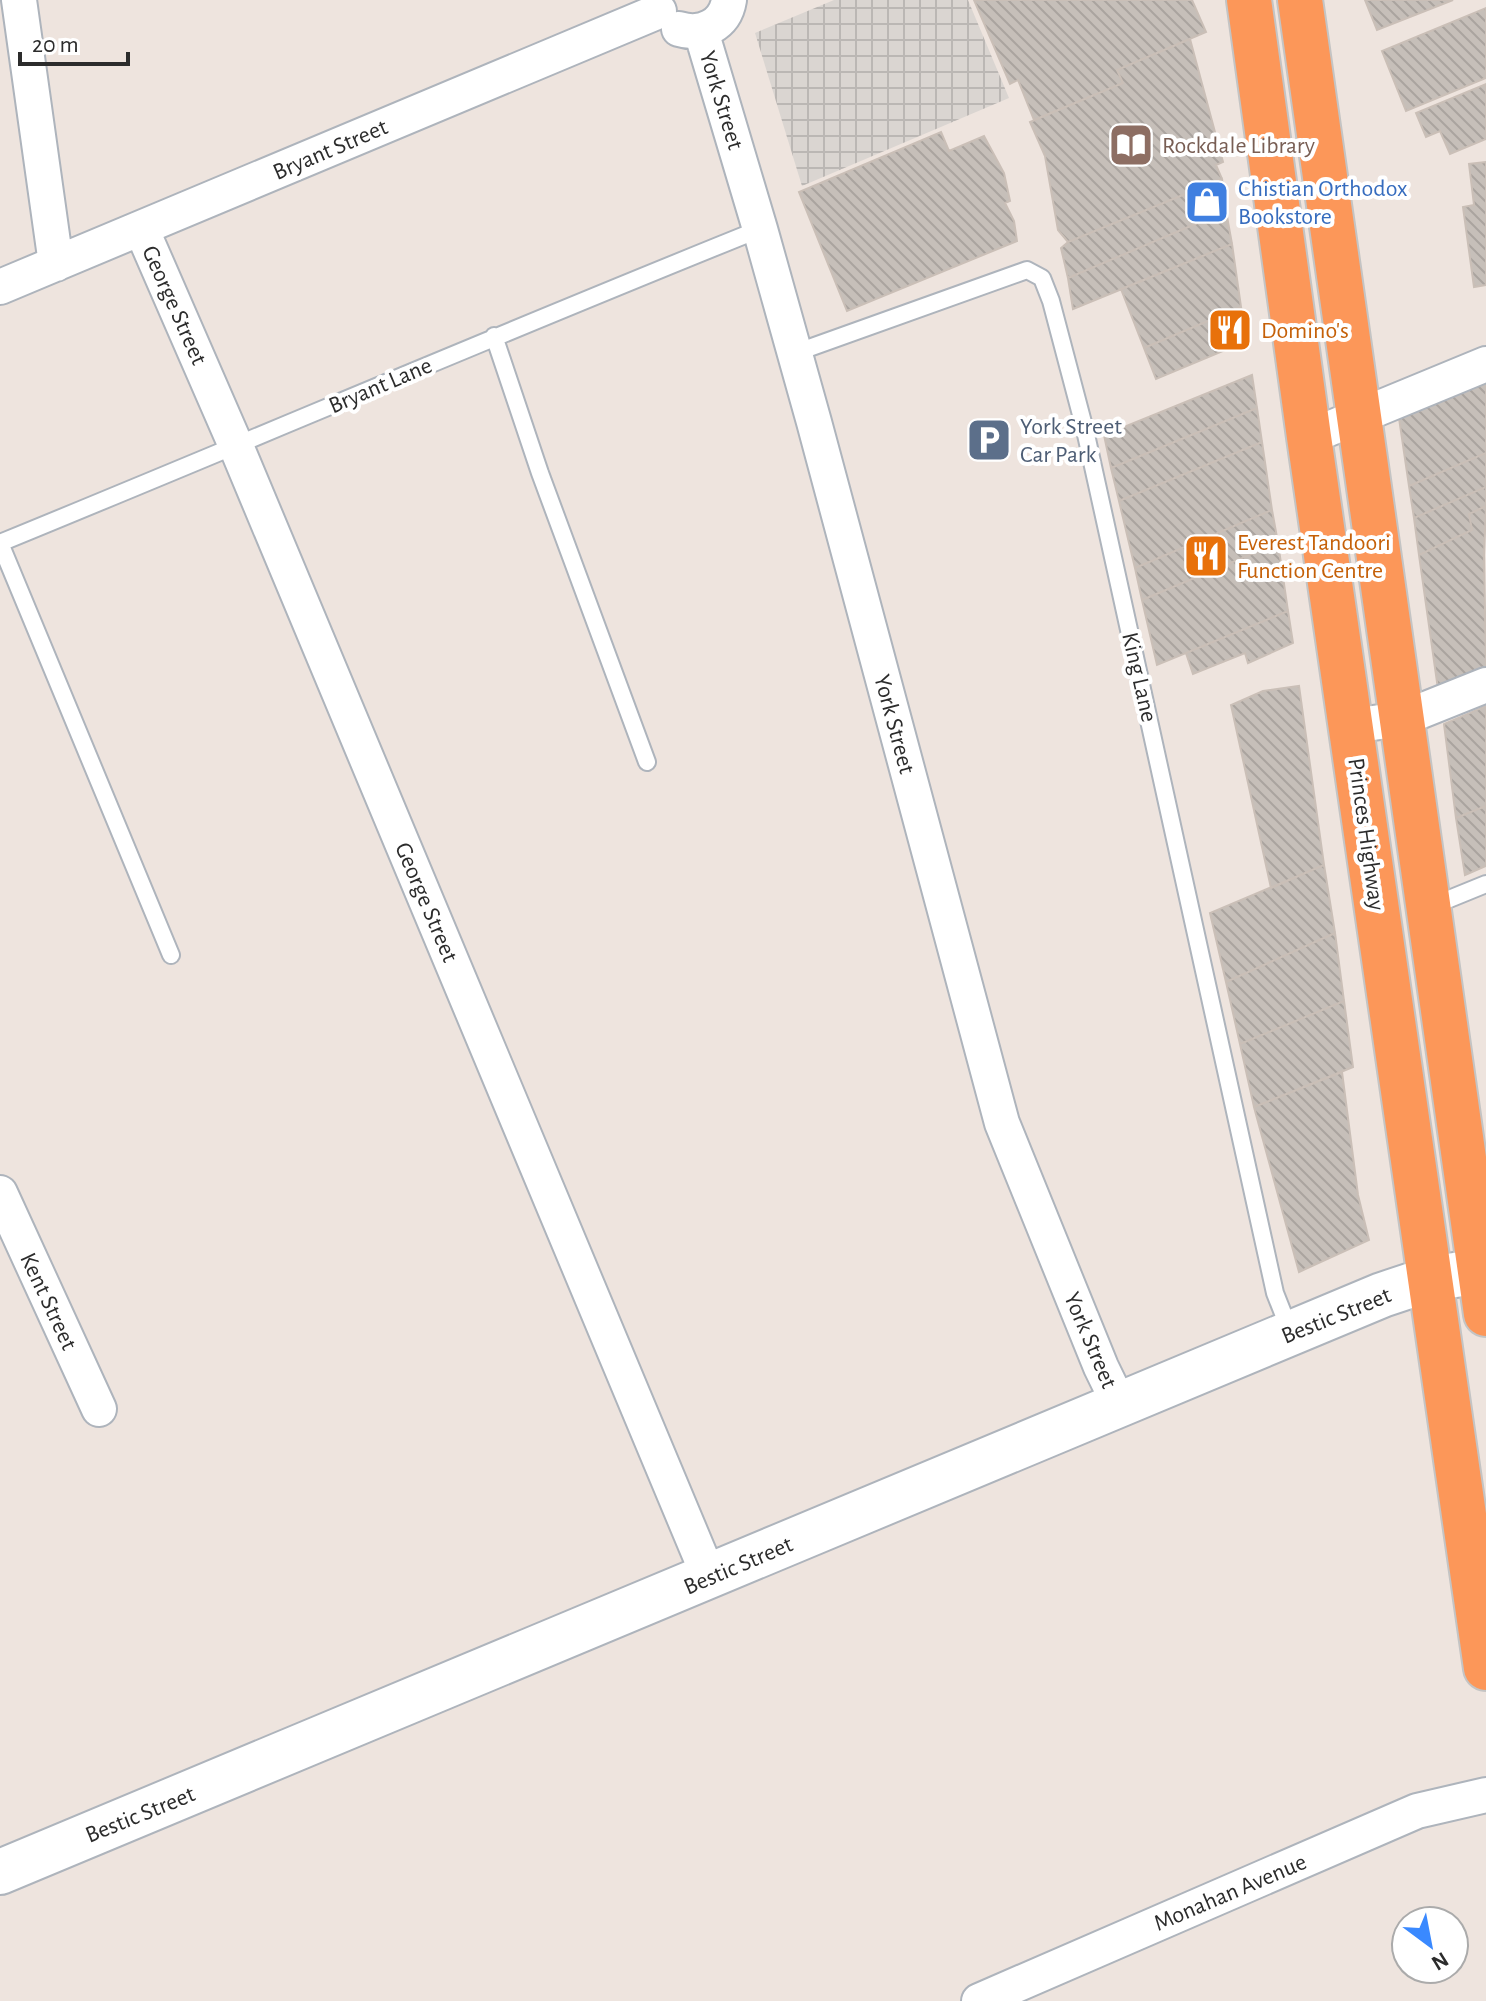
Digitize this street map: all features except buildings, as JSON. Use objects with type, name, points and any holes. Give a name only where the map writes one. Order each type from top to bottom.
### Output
[{"type":"highway","name":"Princes Highway","points":[[1249,0],[1486,1668]]},
{"type":"highway","name":"Princes Highway","points":[[1300,0],[1486,1314]]},
{"type":"main road","name":"Bestic Street","points":[[0,1872],[1382,1295],[1430,1279],[1480,1271]]},
{"type":"street","points":[[19,0],[56,264]]},
{"type":"street","points":[[658,6],[666,22],[677,29],[701,31],[722,18],[729,0]]},
{"type":"street","name":"Bryant Street","points":[[0,287],[658,6]]},
{"type":"street","name":"York Street","points":[[701,31],[795,353],[1002,1123],[1095,1353],[1120,1406]]},
{"type":"street","name":"George Street","points":[[141,228],[236,446],[709,1577]]},
{"type":"street","points":[[1309,437],[1486,364]]},
{"type":"street","points":[[1352,726],[1401,719],[1486,685]]},
{"type":"street","name":"Kent Street","points":[[0,1193],[99,1409]]},
{"type":"street","name":"Monahan Avenue","points":[[979,2001],[1417,1811],[1486,1795]]},
{"type":"lane","name":"Bryant Lane","points":[[0,543],[494,336],[760,229]]},
{"type":"lane","name":"King Lane","points":[[795,353],[1027,270],[1042,278],[1085,430],[1275,1293],[1290,1334]]},
{"type":"lane","points":[[494,336],[545,487],[647,762]]},
{"type":"lane","points":[[0,543],[171,955]]},
{"type":"lane","points":[[1427,908],[1486,884]]},
{"type":"shaded area","points":[[834,0],[968,0],[1009,98],[802,186],[755,33]]},
{"type":"place","name":"Rockdale Library","points":[[1131,145]]},
{"type":"place","name":"Chistian Orthodox Bookstore","points":[[1207,202]]},
{"type":"place","name":"Domino's","points":[[1230,330]]},
{"type":"place","name":"York Street Car Park","points":[[989,440]]},
{"type":"place","name":"Everest Tandoori Function Centre","points":[[1206,556]]}]
